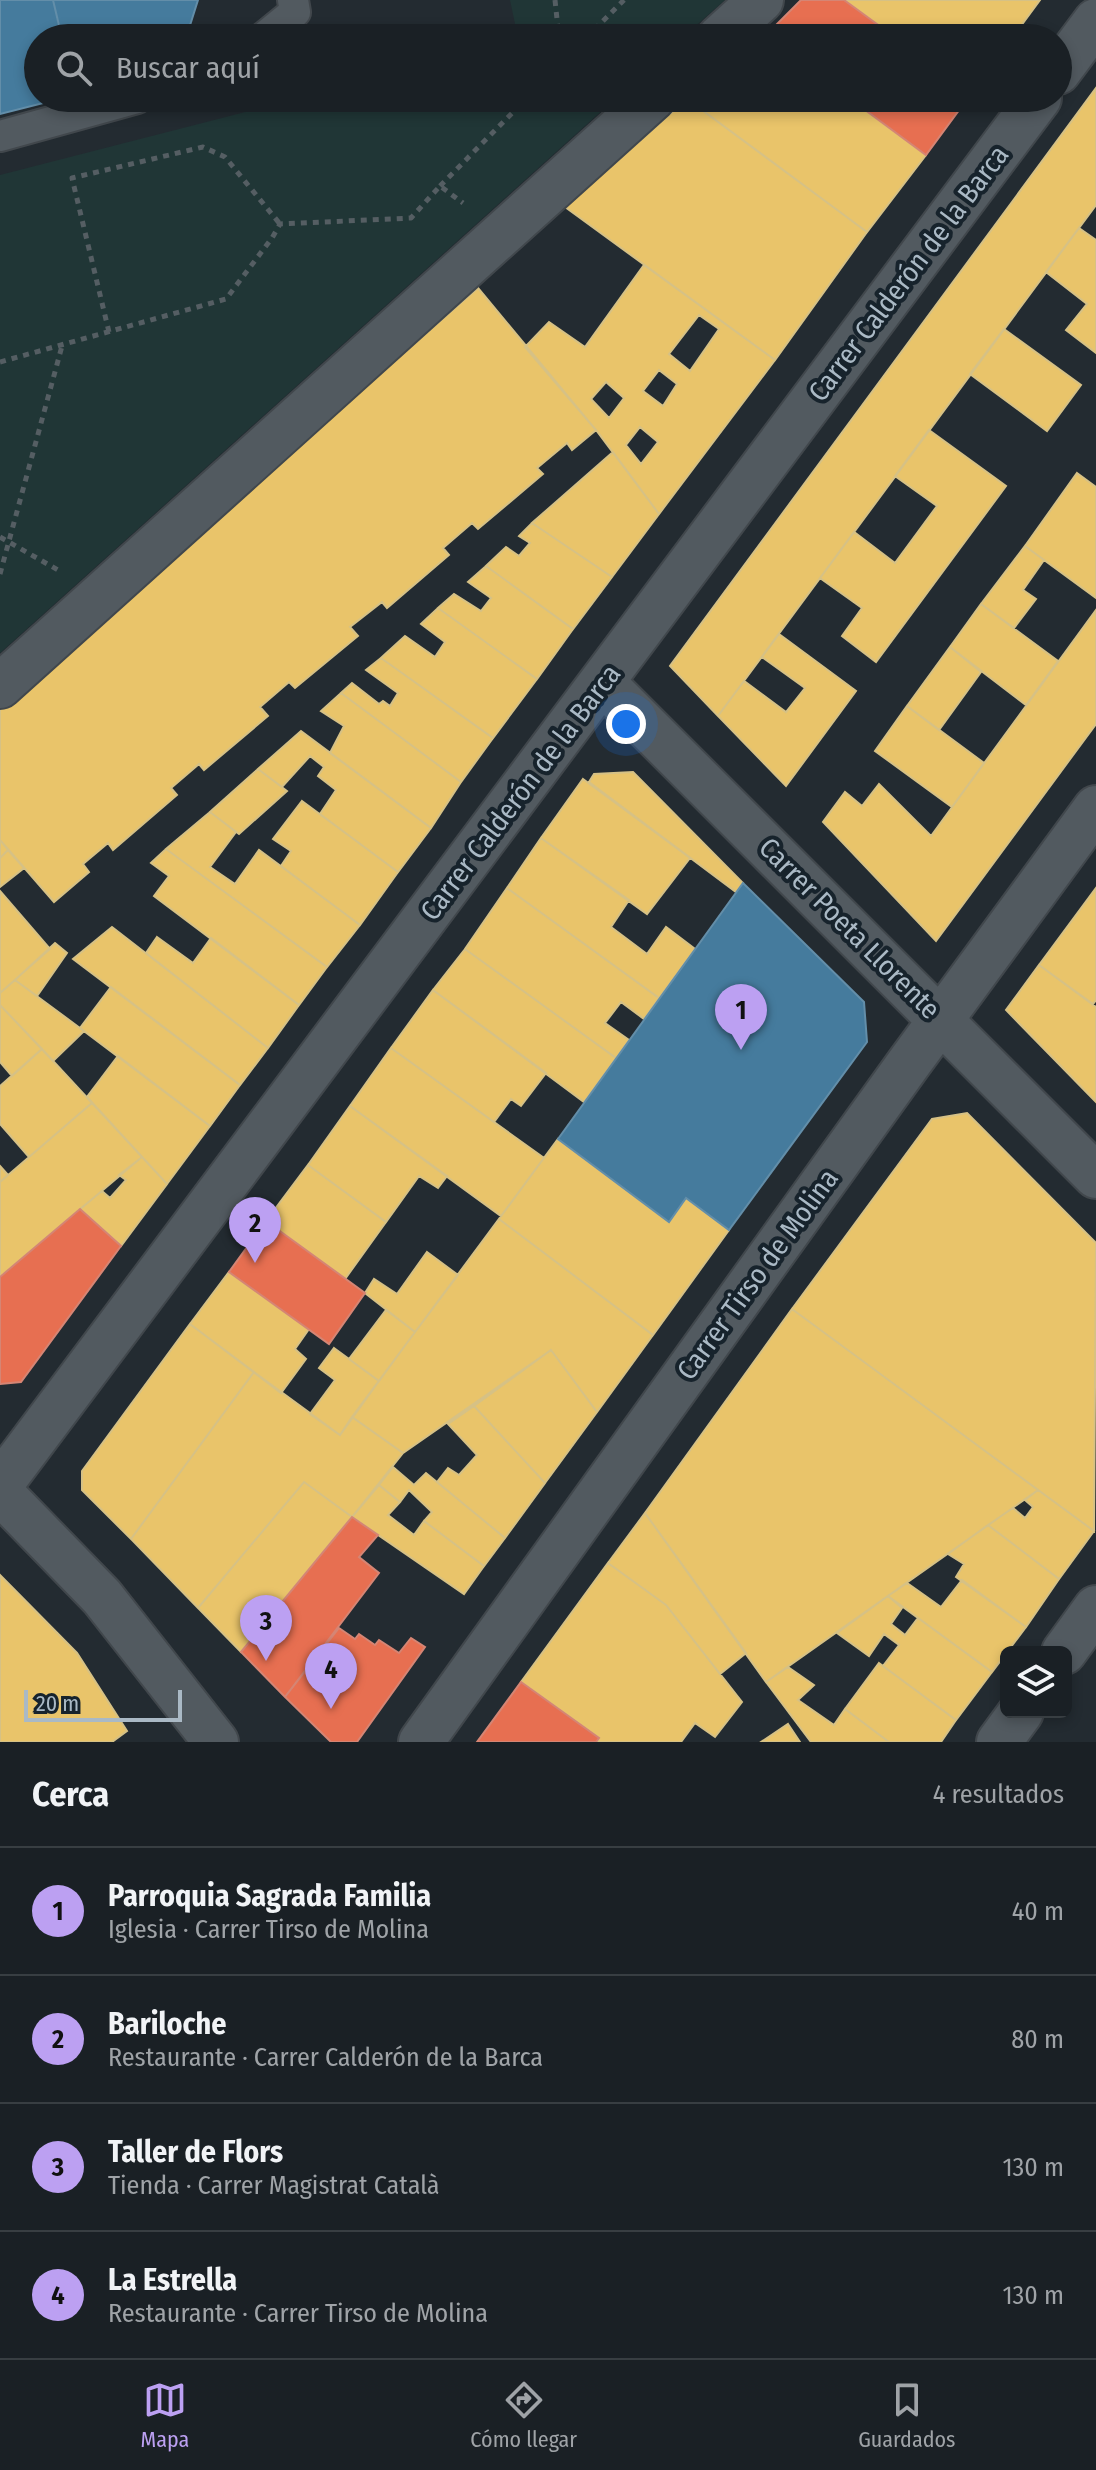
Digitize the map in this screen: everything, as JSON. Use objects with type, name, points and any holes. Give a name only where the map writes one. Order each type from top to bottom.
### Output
[{"type":"street","points":[[734,24],[761,0]]},
{"type":"street","points":[[1072,53],[1096,21]]},
{"type":"street","points":[[0,686],[637,112]]},
{"type":"street","name":"Carrer Calderón de la Barca","points":[[0,1485],[1029,112]]},
{"type":"street","name":"Carrer Poeta Llorente","points":[[602,682],[1096,1176]]},
{"type":"street","name":"Carrer Tirso de Molina","points":[[421,1742],[1096,808]]},
{"type":"street","points":[[0,1492],[102,1597],[216,1742]]},
{"type":"street","points":[[1068,1646],[1096,1608]]},
{"type":"street","points":[[999,1742],[1017,1718]]},
{"type":"lane","points":[[280,24],[295,12],[293,0]]},
{"type":"lane","points":[[0,136],[87,112]]},
{"type":"path","points":[[555,0],[558,24]]},
{"type":"path","points":[[600,24],[624,0]]},
{"type":"path","points":[[280,224],[411,218],[513,112]]},
{"type":"path","points":[[109,332],[72,178],[203,147],[225,157],[280,224]]},
{"type":"path","points":[[440,186],[504,232]]},
{"type":"path","points":[[0,362],[226,299],[280,224]]},
{"type":"path","points":[[0,574],[62,345]]},
{"type":"path","points":[[0,537],[103,593]]},
{"type":"green space","points":[[510,0],[725,0],[698,24],[515,24]]},
{"type":"green space","points":[[245,112],[600,112],[0,653],[0,175]]},
{"type":"building: Viviendas","points":[[844,0],[1040,0],[1022,24],[877,24]]},
{"type":"building: Viviendas","points":[[1096,88],[1096,205],[718,716],[670,666]]},
{"type":"building: Viviendas","points":[[672,112],[705,112],[867,232],[775,360],[565,207]]},
{"type":"building: Viviendas","points":[[705,112],[868,112],[926,155],[867,232]]},
{"type":"building: Viviendas","points":[[1079,228],[1096,240],[1096,353],[1066,330],[1087,304],[1046,272]]},
{"type":"building: Viviendas","points":[[644,265],[775,360],[659,514],[596,430],[525,347],[549,322],[585,347]],"holes":[[[699,315],[719,329],[690,371],[669,354]],[[659,370],[677,384],[663,406],[643,391]],[[606,382],[624,398],[609,418],[591,399]],[[640,427],[658,442],[641,464],[626,445]]]},
{"type":"building: Viviendas","points":[[478,288],[596,430],[572,450],[567,443],[537,468],[543,474],[478,529],[472,523],[443,548],[449,555],[387,608],[382,602],[350,627],[358,636],[295,688],[289,682],[260,707],[268,716],[204,770],[199,764],[171,788],[177,795],[113,850],[108,843],[83,864],[89,872],[54,902],[0,840],[0,705]]},
{"type":"building: Viviendas","points":[[1004,329],[1081,385],[1047,431],[970,374]]},
{"type":"building: Viviendas","points":[[929,430],[1006,486],[876,662],[842,636],[862,608],[820,578],[854,532],[895,563],[937,506],[895,476]]},
{"type":"building: Viviendas","points":[[613,452],[659,514],[612,577],[532,523]]},
{"type":"building: Viviendas","points":[[1077,473],[1096,487],[1096,598],[1025,546]]},
{"type":"building: Viviendas","points":[[532,523],[612,577],[573,629],[486,566],[506,547],[519,556],[530,543],[519,536]]},
{"type":"building: Viviendas","points":[[1025,546],[1044,560],[1023,590],[1036,599],[1014,628],[981,604]]},
{"type":"building: Viviendas","points":[[486,566],[573,629],[537,679],[438,608],[454,594],[481,611],[491,598],[468,582]]},
{"type":"building: Viviendas","points":[[981,604],[1058,661],[1026,705],[950,647]]},
{"type":"building: Viviendas","points":[[438,608],[537,679],[493,738],[381,658],[405,636],[435,657],[445,642],[421,624]]},
{"type":"building: Viviendas","points":[[1096,610],[1096,724],[936,941],[823,822],[845,792],[862,806],[879,784],[931,836]]},
{"type":"building: Viviendas","points":[[779,634],[856,691],[786,786],[718,716],[744,681],[786,712],[805,688],[762,657]]},
{"type":"building: Viviendas","points":[[950,647],[981,672],[939,730],[907,706]]},
{"type":"building: Viviendas","points":[[381,658],[493,738],[461,782],[341,693],[352,683],[379,704],[383,701],[390,706],[398,693],[366,670]]},
{"type":"building: Viviendas","points":[[341,693],[461,782],[431,828],[330,753],[344,726],[321,711]]},
{"type":"building: Viviendas","points":[[907,706],[984,763],[952,807],[875,751]]},
{"type":"building: Viviendas","points":[[301,731],[431,828],[398,872],[320,814],[336,790],[318,776],[324,767],[310,756],[282,787],[258,769]]},
{"type":"building: Viviendas","points":[[258,769],[287,791],[239,834],[210,812]]},
{"type":"building: Viviendas","points":[[633,772],[743,883],[736,892],[589,782],[594,774]]},
{"type":"building: Viviendas","points":[[583,779],[690,858],[647,914],[541,838]]},
{"type":"building: Viviendas","points":[[302,801],[398,872],[360,925],[281,866],[291,851],[273,839]]},
{"type":"building: Viviendas","points":[[210,812],[236,832],[210,867],[235,884],[259,850],[360,925],[327,967],[166,849]]},
{"type":"building: Viviendas","points":[[541,838],[629,900],[611,927],[647,954],[666,927],[695,949],[659,998],[507,888]]},
{"type":"building: Viviendas","points":[[0,840],[8,850],[0,858]]},
{"type":"building: Viviendas","points":[[166,849],[327,967],[299,1005],[154,896],[169,876],[151,863]]},
{"type":"building: Viviendas","points":[[8,850],[24,868],[0,887],[0,858]]},
{"type":"building: Viviendas","points":[[507,888],[659,998],[644,1019],[621,1002],[605,1023],[629,1040],[616,1058],[465,949]]},
{"type":"building: Viviendas","points":[[1096,888],[1096,1000],[1093,1004],[1039,965]]},
{"type":"building: Viviendas","points":[[0,891],[50,949],[0,993]]},
{"type":"building: Viviendas","points":[[112,927],[268,1048],[240,1085],[73,959]]},
{"type":"building: Viviendas","points":[[157,937],[193,963],[211,938],[299,1005],[268,1048],[146,953]]},
{"type":"building: Viviendas","points":[[55,943],[67,953],[37,996],[15,980]]},
{"type":"building: Viviendas","points":[[465,949],[616,1058],[584,1102],[433,990]]},
{"type":"building: Viviendas","points":[[1039,965],[1096,1007],[1096,1102],[1006,1010]]},
{"type":"building: Viviendas","points":[[15,980],[84,1031],[53,1061],[0,1005],[0,993]]},
{"type":"building: Viviendas","points":[[111,987],[240,1085],[210,1126],[80,1028]]},
{"type":"building: Viviendas","points":[[433,990],[546,1073],[521,1106],[511,1099],[494,1122],[391,1048]]},
{"type":"building: Viviendas","points":[[0,1005],[42,1049],[12,1076],[0,1062]]},
{"type":"building: Viviendas","points":[[391,1048],[544,1158],[501,1216],[350,1106]]},
{"type":"building: Viviendas","points":[[42,1049],[92,1103],[29,1157],[0,1124],[0,1086]]},
{"type":"building: Viviendas","points":[[118,1056],[210,1126],[167,1184],[87,1097]]},
{"type":"building: Viviendas","points":[[92,1103],[142,1157],[0,1277],[0,1182]]},
{"type":"building: Viviendas","points":[[350,1106],[447,1176],[438,1188],[419,1176],[386,1222],[308,1165]]},
{"type":"building: Viviendas","points":[[967,1113],[1096,1243],[1094,1531],[792,1309],[932,1119]]},
{"type":"building: Viviendas","points":[[558,1139],[669,1222],[686,1198],[729,1230],[653,1335],[499,1219]]},
{"type":"building: Viviendas","points":[[142,1157],[167,1184],[121,1246],[80,1209],[102,1191],[110,1198],[126,1180],[119,1175]]},
{"type":"building: Viviendas","points":[[308,1165],[386,1222],[345,1279],[266,1221]]},
{"type":"building: Viviendas","points":[[0,1166],[8,1175],[0,1182]]},
{"type":"building: Viviendas","points":[[499,1219],[653,1335],[597,1412],[551,1350],[403,1453],[352,1417]]},
{"type":"building: Viviendas","points":[[427,1252],[458,1275],[415,1332],[365,1293],[374,1279],[397,1294]]},
{"type":"building: Viviendas","points":[[229,1272],[309,1329],[295,1349],[306,1359],[281,1393],[190,1324]]},
{"type":"building: Viviendas","points":[[792,1309],[1038,1490],[766,1682],[645,1513]]},
{"type":"building: Viviendas","points":[[386,1310],[415,1332],[379,1381],[349,1359]]},
{"type":"building: Viviendas","points":[[190,1324],[254,1372],[131,1539],[82,1490],[82,1471]]},
{"type":"building: Viviendas","points":[[334,1348],[379,1381],[340,1435],[310,1414],[335,1380],[319,1368]]},
{"type":"building: Viviendas","points":[[551,1350],[597,1412],[545,1483],[474,1406]]},
{"type":"building: Viviendas","points":[[254,1372],[340,1435],[352,1417],[403,1453],[352,1517],[304,1482],[198,1608],[131,1539]]},
{"type":"building: Viviendas","points":[[474,1406],[545,1483],[505,1538],[437,1482],[448,1468],[459,1475],[477,1455],[448,1424]]},
{"type":"building: Viviendas","points":[[393,1467],[414,1485],[426,1473],[505,1538],[484,1566],[424,1521],[432,1512],[409,1490],[400,1502],[379,1485]]},
{"type":"building: Viviendas","points":[[304,1482],[352,1517],[241,1652],[198,1608]]},
{"type":"building: Viviendas","points":[[379,1485],[400,1502],[388,1515],[414,1535],[424,1521],[484,1566],[464,1594],[352,1517]]},
{"type":"building: Viviendas","points":[[1038,1490],[1094,1531],[1059,1579],[988,1525],[1013,1508],[1025,1518],[1033,1507],[1025,1500]]},
{"type":"building: Viviendas","points":[[645,1513],[746,1653],[720,1674],[666,1605],[608,1563]]},
{"type":"building: Viviendas","points":[[988,1525],[1059,1579],[1026,1627],[956,1577],[964,1564],[948,1554]]},
{"type":"building: Viviendas","points":[[608,1563],[666,1605],[742,1702],[715,1737],[695,1723],[681,1742],[596,1742],[599,1738],[521,1682]]},
{"type":"building: Viviendas","points":[[0,1575],[77,1653],[127,1731],[112,1742],[0,1742]]},
{"type":"building: Viviendas","points":[[962,1580],[1026,1627],[1012,1646],[1000,1646],[1000,1661],[992,1672],[888,1596],[907,1583],[941,1607]]},
{"type":"building: Viviendas","points":[[888,1596],[902,1608],[891,1624],[905,1635],[918,1618],[992,1672],[956,1720],[883,1666],[899,1645],[884,1634],[869,1656],[837,1633]]},
{"type":"building: Viviendas","points":[[879,1663],[956,1720],[941,1742],[889,1742],[845,1709]]},
{"type":"building: Viviendas","points":[[788,1667],[814,1685],[798,1700],[834,1725],[845,1709],[889,1742],[811,1742],[766,1682]]},
{"type":"building: Viviendas","points":[[788,1724],[800,1742],[761,1742]]},
{"type":"building: Comercios","points":[[801,0],[844,0],[877,24],[777,24]]},
{"type":"building: Comercios","points":[[868,112],[958,112],[926,155]]},
{"type":"building: Comercios","points":[[80,1209],[121,1246],[21,1382],[0,1384],[0,1277]]},
{"type":"building: Comercios","points":[[266,1221],[365,1293],[329,1344],[229,1272]]},
{"type":"building: Comercios","points":[[352,1517],[378,1535],[359,1557],[379,1573],[285,1697],[241,1652]]},
{"type":"building: Comercios","points":[[339,1628],[355,1639],[359,1634],[375,1645],[379,1640],[399,1653],[411,1638],[425,1647],[357,1742],[331,1742],[285,1697]]},
{"type":"building: Comercios","points":[[521,1682],[599,1738],[596,1742],[477,1742]]},
{"type":"building: Público","points":[[0,0],[53,0],[59,24],[24,24],[24,108],[0,114]]},
{"type":"building: Público","points":[[53,0],[198,0],[190,24],[59,24]]},
{"type":"building: Público","points":[[743,883],[864,1002],[867,1042],[729,1230],[686,1198],[669,1222],[558,1139]]},
{"type":"place","name":"Parroquia Sagrada Familia","points":[[741,1050]]},
{"type":"place","name":"Bariloche","points":[[255,1263]]},
{"type":"place","name":"Taller de Flors","points":[[266,1661]]},
{"type":"place","name":"La Estrella","points":[[331,1709]]}]
